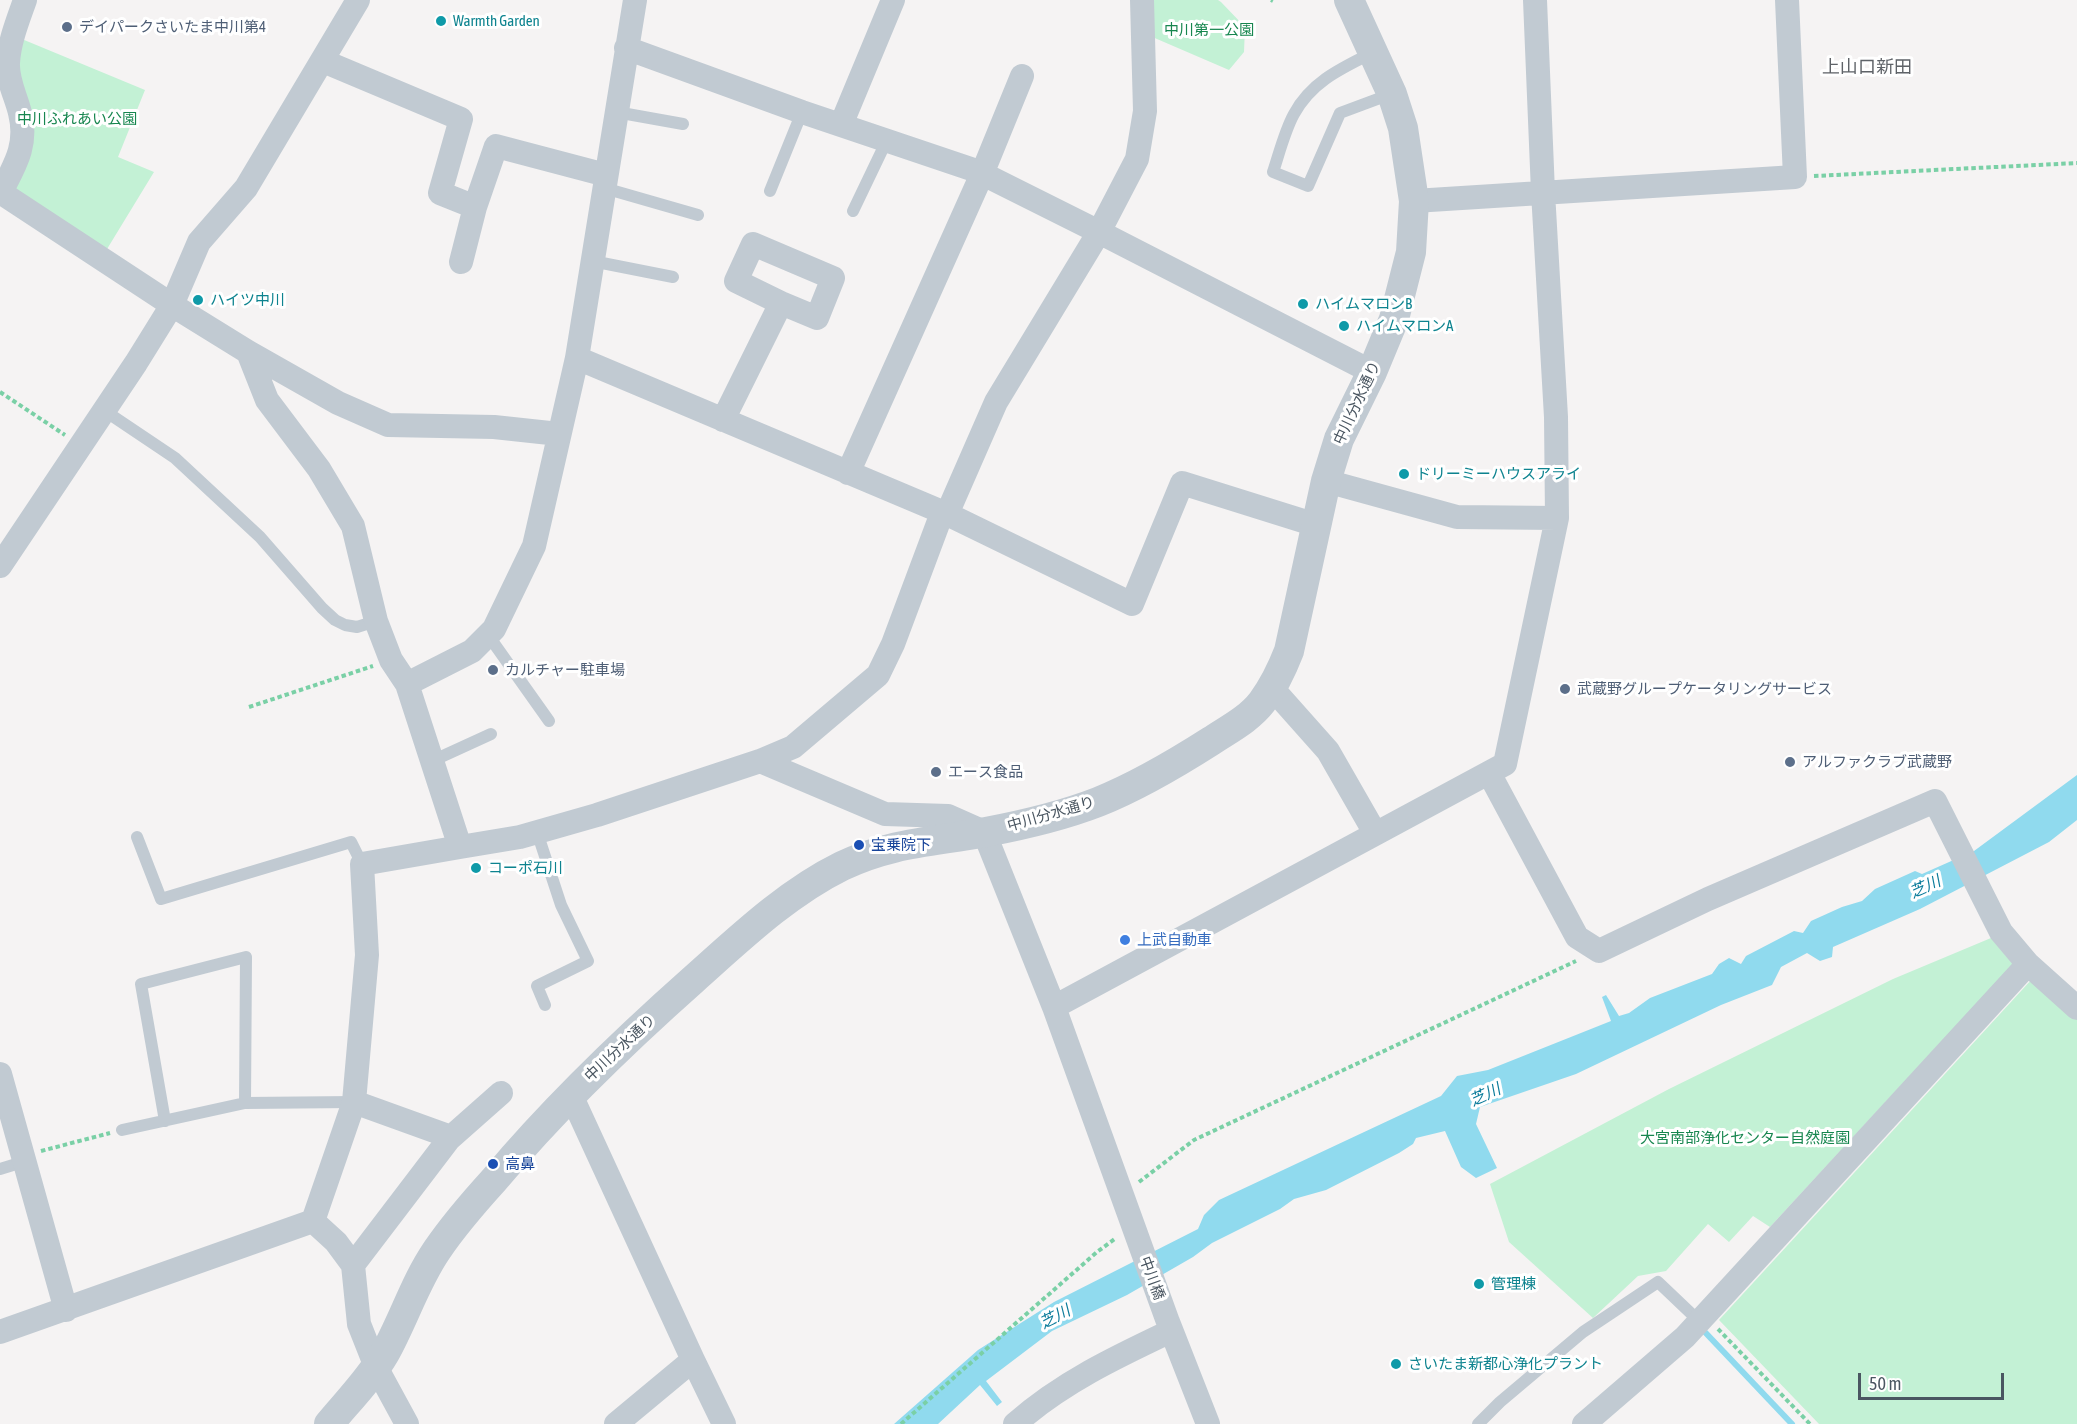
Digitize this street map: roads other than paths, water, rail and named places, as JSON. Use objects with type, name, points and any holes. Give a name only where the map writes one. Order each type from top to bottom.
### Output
[{"type":"street","points":[[25,0],[10,45],[8,65],[23,134],[19,158],[0,192],[248,352],[338,403],[388,425],[494,427],[559,434]]},
{"type":"street","points":[[0,566],[105,411],[172,305],[199,242],[246,188],[358,0]]},
{"type":"street","points":[[407,684],[472,651],[494,629],[534,546],[576,358],[635,0]]},
{"type":"street","points":[[841,125],[893,0]]},
{"type":"street","points":[[313,1221],[354,1102],[367,955],[362,864],[537,832],[597,815],[760,761],[794,747],[878,675],[893,644],[944,514],[996,402],[1099,231],[1137,159],[1145,111],[1142,0]]},
{"type":"street","name":"中川分水通り","points":[[329,1424],[376,1367],[416,1284],[438,1249],[520,1148],[589,1076],[668,1002],[740,938],[811,883],[873,852],[919,841],[984,832],[1062,814],[1097,802],[1180,761],[1244,719],[1261,704],[1272,688],[1289,651],[1326,482],[1339,439],[1395,319],[1411,252],[1414,201],[1403,128],[1392,94],[1349,0]]},
{"type":"street","points":[[1054,1007],[1504,764],[1557,518],[1556,417],[1535,0]]},
{"type":"street","points":[[1414,201],[1795,177],[1787,0]]},
{"type":"street","points":[[626,48],[982,174],[1099,231],[1372,372]]},
{"type":"street","points":[[323,61],[461,119],[440,193],[475,207]]},
{"type":"street","points":[[848,473],[982,174],[1022,76]]},
{"type":"street","points":[[461,262],[475,207],[496,146],[605,181]]},
{"type":"street","points":[[723,420],[781,303]]},
{"type":"street","points":[[248,352],[267,400],[319,469],[353,526],[376,621],[391,660],[407,684],[460,847]]},
{"type":"street","points":[[576,358],[944,514],[1132,604],[1182,483],[1316,525]]},
{"type":"street","points":[[1326,482],[1457,517],[1557,518]]},
{"type":"street","points":[[1272,688],[1328,751],[1375,833]]},
{"type":"street","points":[[760,761],[885,814],[948,816],[984,832]]},
{"type":"street","points":[[1489,773],[1577,937],[1599,951],[1708,899],[1935,801],[2001,932],[2028,964],[2077,1008]]},
{"type":"street","name":"中川橋","points":[[984,832],[1054,1007],[1134,1230],[1208,1424]]},
{"type":"street","points":[[1584,1424],[1685,1337],[2028,964]]},
{"type":"street","points":[[0,1074],[66,1310]]},
{"type":"street","points":[[353,1265],[451,1137],[501,1093]]},
{"type":"street","points":[[571,1095],[724,1424]]},
{"type":"street","points":[[354,1102],[451,1137]]},
{"type":"street","points":[[313,1221],[336,1242],[353,1265],[359,1324],[376,1367],[406,1424]]},
{"type":"street","points":[[0,1332],[313,1221]]},
{"type":"street","points":[[1015,1424],[1040,1402],[1170,1327]]},
{"type":"street","points":[[616,1424],[693,1360]]},
{"type":"lane","points":[[1374,52],[1329,75],[1320,82],[1293,114],[1273,172],[1308,186],[1340,113],[1392,94]]},
{"type":"lane","points":[[616,112],[683,124]]},
{"type":"lane","points":[[770,191],[802,112]]},
{"type":"lane","points":[[853,211],[886,140]]},
{"type":"lane","points":[[605,181],[698,215]]},
{"type":"lane","points":[[592,261],[673,277]]},
{"type":"lane","points":[[105,411],[175,458],[260,537],[335,620],[345,626],[357,627],[376,621]]},
{"type":"lane","points":[[488,635],[549,721]]},
{"type":"lane","points":[[432,761],[491,734]]},
{"type":"lane","points":[[537,832],[561,905],[588,962],[537,986],[545,1005]]},
{"type":"lane","points":[[137,837],[161,899],[351,842],[362,864]]},
{"type":"lane","points":[[165,1121],[141,984],[246,957],[245,1102]]},
{"type":"lane","points":[[122,1130],[245,1102],[354,1102]]},
{"type":"lane","points":[[0,1169],[25,1158]]},
{"type":"lane","points":[[1478,1424],[1500,1402],[1583,1332],[1658,1282],[1702,1318]]},
{"type":"water","name":"芝川","points":[[2077,775],[2077,820],[2049,842],[1920,909],[1833,947],[1832,957],[1820,961],[1807,953],[1781,967],[1772,985],[1721,1005],[1576,1074],[1480,1107],[1476,1124],[1497,1168],[1476,1178],[1461,1167],[1445,1131],[1416,1138],[1413,1144],[1399,1153],[1326,1190],[1294,1199],[1280,1209],[1212,1243],[1193,1257],[1127,1295],[1052,1331],[986,1381],[1002,1402],[997,1406],[980,1385],[938,1424],[894,1424],[978,1350],[1054,1302],[1198,1229],[1204,1215],[1219,1200],[1441,1096],[1457,1076],[1488,1070],[1611,1021],[1602,997],[1606,995],[1619,1016],[1629,1013],[1650,998],[1712,974],[1719,964],[1729,958],[1741,964],[1746,956],[1794,931],[1803,933],[1811,921],[1862,901],[1875,889],[1915,871],[1922,874],[1974,851]]},
{"type":"waterway","points":[[1702,1329],[1792,1424]]},
{"type":"place","name":"Warmth Garden","points":[[441,21]]},
{"type":"place","name":"デイパークさいたま中川第4","points":[[67,27]]},
{"type":"place","name":"ハイツ中川","points":[[198,300]]},
{"type":"place","name":"ハイムマロンB","points":[[1303,304]]},
{"type":"place","name":"ハイムマロンA","points":[[1344,326]]},
{"type":"place","name":"ドリーミーハウスアライ","points":[[1404,474]]},
{"type":"place","name":"カルチャー駐車場","points":[[493,670]]},
{"type":"place","name":"武蔵野グループケータリングサービス","points":[[1565,689]]},
{"type":"place","name":"アルファクラブ武蔵野","points":[[1790,762]]},
{"type":"place","name":"エース食品","points":[[936,772]]},
{"type":"place","name":"宝乗院下","points":[[859,845]]},
{"type":"place","name":"コーポ石川","points":[[476,868]]},
{"type":"place","name":"上武自動車","points":[[1125,940]]},
{"type":"place","name":"高鼻","points":[[493,1164]]},
{"type":"place","name":"管理棟","points":[[1479,1284]]},
{"type":"place","name":"さいたま新都心浄化プラント","points":[[1396,1364]]},
{"type":"district","name":"上山口新田","points":[[1867,67]]},
{"type":"park label","name":"中川第一公園","points":[[1209,30]]},
{"type":"park label","name":"中川ふれあい公園","points":[[77,119]]},
{"type":"park label","name":"大宮南部浄化センター自然庭園","points":[[1745,1138]]}]
